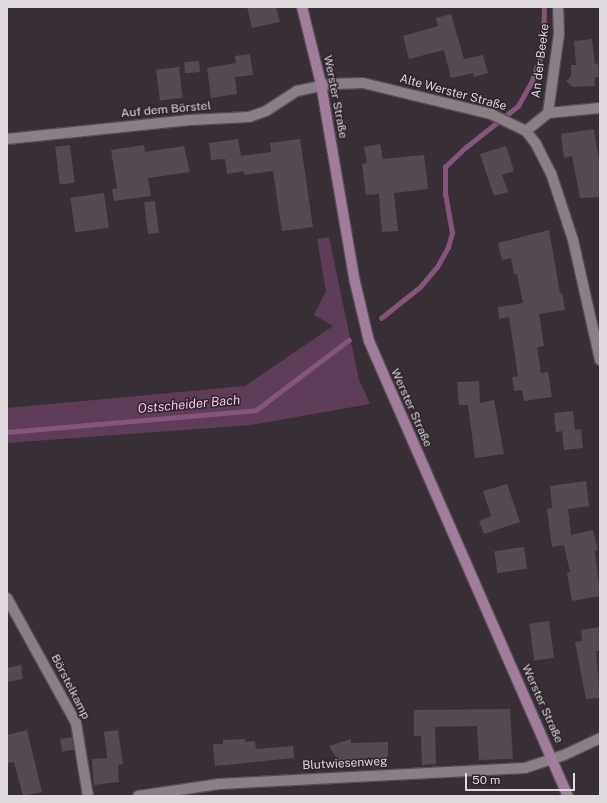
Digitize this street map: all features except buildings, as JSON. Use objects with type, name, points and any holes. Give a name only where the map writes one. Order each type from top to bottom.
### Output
[{"type":"main road","name":"Werster Straße","points":[[302,7],[321,84],[355,282],[369,341],[568,796]]},
{"type":"street","name":"An der Beeke","points":[[526,131],[548,113],[559,34],[558,7]]},
{"type":"street","name":"Alte Werster Straße","points":[[321,84],[363,83],[491,114],[516,124],[526,131],[536,144],[551,173],[573,240],[600,360]]},
{"type":"street","name":"Auf dem Börstel","points":[[7,139],[190,120],[249,117],[266,111],[297,91],[321,84]]},
{"type":"street","points":[[548,113],[600,108]]},
{"type":"street","name":"Börstelkamp","points":[[7,598],[76,723],[88,796]]},
{"type":"street","points":[[553,759],[600,738]]},
{"type":"street","name":"Blutwiesenweg","points":[[138,796],[219,784],[525,768],[553,759]]},
{"type":"shaded area","points":[[329,237],[359,380],[370,404],[251,425],[7,443],[7,408],[245,386],[333,326],[314,315],[326,291],[317,239]]},
{"type":"waterway","name":"Ostscheider Bach","points":[[381,318],[420,287],[437,267],[448,247],[452,233],[445,195],[445,167],[466,147],[518,106],[531,83],[543,50],[544,7]]},
{"type":"waterway","name":"Ostscheider Bach","points":[[7,432],[256,410],[349,340]]}]
